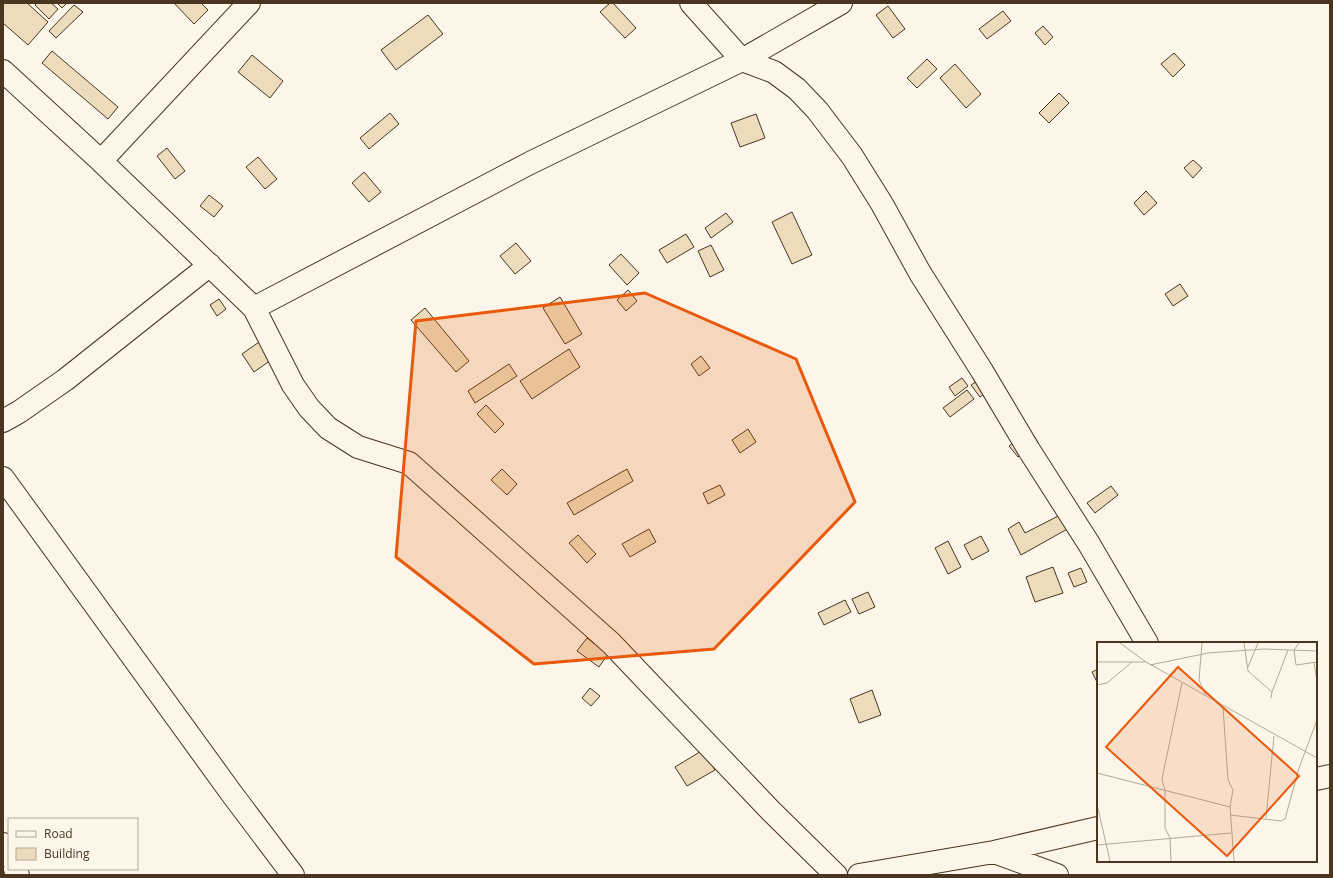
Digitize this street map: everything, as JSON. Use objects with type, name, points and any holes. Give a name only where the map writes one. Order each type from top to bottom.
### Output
[{"type":"street","points":[[101,161],[249,3]]},
{"type":"street","points":[[691,3],[742,60],[774,72],[797,88],[817,110],[852,156],[882,204],[920,273],[1097,557],[1146,642]]},
{"type":"street","points":[[254,308],[530,163],[742,60],[841,3]]},
{"type":"street","points":[[3,71],[101,161],[254,308],[293,385],[309,408],[328,428],[358,446],[409,463],[611,643],[770,810],[836,875]]},
{"type":"street","points":[[3,420],[19,412],[64,380],[210,265]]},
{"type":"street","points":[[3,478],[293,875]]},
{"type":"street","points":[[1317,779],[1330,776]]},
{"type":"street","points":[[859,875],[994,852],[1097,828]]},
{"type":"street","points":[[3,844],[8,854]]},
{"type":"street","points":[[994,852],[1057,875]]},
{"type":"highlighted area","points":[[645,293],[796,359],[855,502],[714,649],[534,664],[396,557],[416,321]]},
{"type":"building","points":[[3,3],[27,3],[48,22],[28,45],[3,23]]},
{"type":"building","points":[[37,3],[51,3],[58,9],[49,19],[35,5]]},
{"type":"building","points":[[57,3],[67,3],[62,8]]},
{"type":"building","points":[[174,3],[201,3],[208,10],[194,24]]},
{"type":"building","points":[[610,3],[613,3],[636,28],[625,38],[600,12]]},
{"type":"building","points":[[74,5],[83,12],[56,38],[49,31]]},
{"type":"building","points":[[888,6],[905,29],[893,38],[876,15]]},
{"type":"building","points":[[1003,11],[1011,21],[987,39],[979,29]]},
{"type":"building","points":[[428,15],[443,34],[396,70],[381,50]]},
{"type":"building","points":[[1043,26],[1053,37],[1045,45],[1035,33]]},
{"type":"building","points":[[52,51],[118,107],[108,119],[42,63]]},
{"type":"building","points":[[1174,53],[1185,65],[1173,77],[1161,64]]},
{"type":"building","points":[[252,55],[283,81],[270,98],[238,72]]},
{"type":"building","points":[[927,59],[937,69],[917,88],[907,78]]},
{"type":"building","points":[[955,64],[981,94],[966,108],[940,78]]},
{"type":"building","points":[[1059,93],[1069,103],[1049,123],[1039,113]]},
{"type":"building","points":[[390,113],[399,124],[369,149],[360,138]]},
{"type":"building","points":[[756,114],[765,138],[740,147],[731,123]]},
{"type":"building","points":[[167,148],[185,171],[175,179],[157,156]]},
{"type":"building","points":[[258,157],[277,179],[265,189],[246,167]]},
{"type":"building","points":[[1193,160],[1202,168],[1193,178],[1184,168]]},
{"type":"building","points":[[364,172],[381,192],[369,202],[352,183]]},
{"type":"building","points":[[1146,191],[1157,203],[1144,215],[1134,203]]},
{"type":"building","points":[[209,195],[223,206],[214,217],[200,206]]},
{"type":"building","points":[[792,212],[812,255],[792,264],[772,222]]},
{"type":"building","points":[[726,213],[733,222],[711,238],[705,228]]},
{"type":"building","points":[[686,234],[694,247],[667,263],[659,250]]},
{"type":"building","points":[[516,243],[531,261],[515,274],[500,256]]},
{"type":"building","points":[[711,245],[724,270],[710,277],[698,251]]},
{"type":"building","points":[[621,254],[639,273],[627,285],[609,265]]},
{"type":"building","points":[[1180,284],[1188,296],[1173,306],[1165,294]]},
{"type":"building","points":[[628,290],[637,301],[626,311],[617,300]]},
{"type":"building","points":[[560,297],[582,334],[565,344],[543,308]]},
{"type":"building","points":[[219,299],[226,309],[217,316],[210,305]]},
{"type":"building","points":[[425,308],[469,361],[456,372],[411,320]]},
{"type":"building","points":[[262,340],[274,358],[254,372],[242,354]]},
{"type":"building","points":[[569,349],[580,367],[532,399],[520,381]]},
{"type":"building","points":[[701,356],[710,368],[699,376],[691,364]]},
{"type":"building","points":[[509,364],[517,376],[475,403],[468,391]]},
{"type":"building","points":[[983,377],[991,389],[980,397],[971,385]]},
{"type":"building","points":[[962,378],[968,386],[955,396],[949,387]]},
{"type":"building","points":[[967,390],[974,399],[950,417],[943,408]]},
{"type":"building","points":[[486,405],[504,424],[495,433],[477,414]]},
{"type":"building","points":[[748,429],[756,442],[740,453],[732,440]]},
{"type":"building","points":[[1017,440],[1026,450],[1018,457],[1009,446]]},
{"type":"building","points":[[502,469],[517,484],[507,495],[491,480]]},
{"type":"building","points":[[627,469],[633,481],[574,515],[567,503]]},
{"type":"building","points":[[720,485],[725,495],[708,504],[703,493]]},
{"type":"building","points":[[1111,486],[1118,495],[1095,513],[1087,503]]},
{"type":"building","points":[[1064,513],[1071,527],[1021,555],[1008,529],[1019,522],[1025,533]]},
{"type":"building","points":[[649,529],[656,542],[630,557],[622,544]]},
{"type":"building","points":[[578,535],[596,554],[587,563],[569,543]]},
{"type":"building","points":[[981,536],[989,551],[972,560],[964,545]]},
{"type":"building","points":[[948,541],[961,567],[948,574],[935,548]]},
{"type":"building","points":[[1053,567],[1063,593],[1035,602],[1026,577]]},
{"type":"building","points":[[1081,568],[1087,582],[1074,587],[1068,573]]},
{"type":"building","points":[[868,592],[875,607],[859,614],[852,599]]},
{"type":"building","points":[[845,600],[851,612],[824,625],[818,613]]},
{"type":"building","points":[[587,638],[608,654],[599,667],[577,651]]},
{"type":"building","points":[[1097,670],[1097,682],[1092,672]]},
{"type":"building","points":[[590,688],[600,696],[591,706],[582,698]]},
{"type":"building","points":[[872,690],[881,715],[859,723],[850,699]]},
{"type":"building","points":[[703,750],[715,770],[687,786],[675,767]]}]
